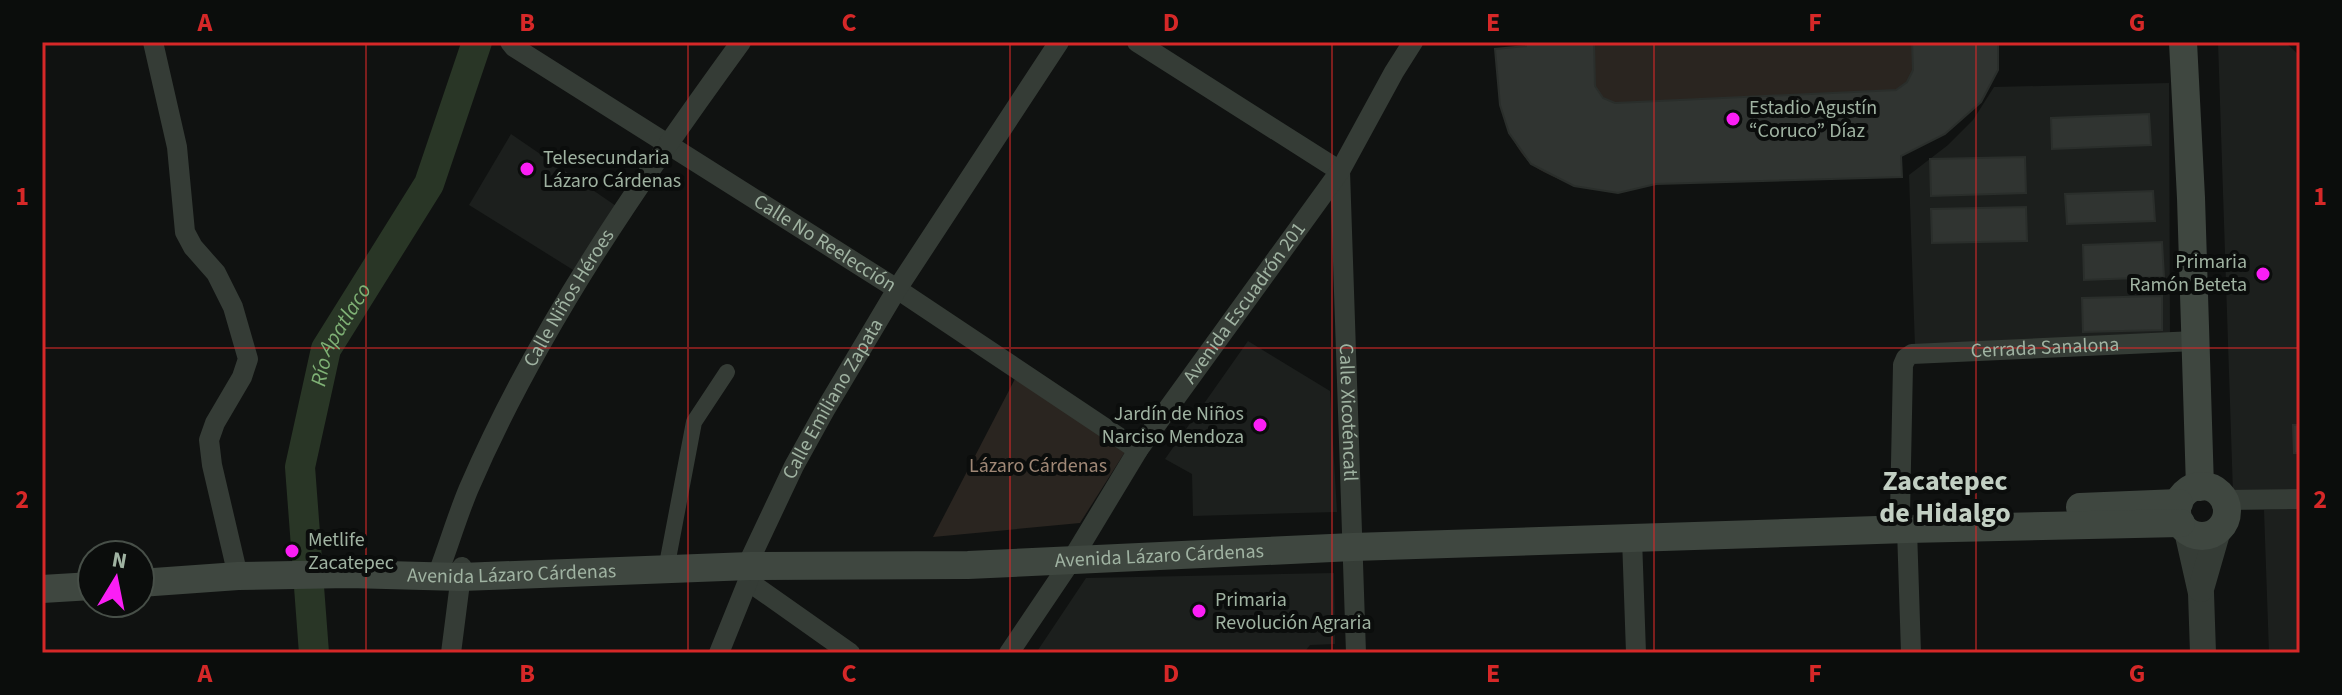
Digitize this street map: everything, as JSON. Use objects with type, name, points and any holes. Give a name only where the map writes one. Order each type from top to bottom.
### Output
[{"type":"main road","points":[[2184,43],[2195,341],[2194,509]]},
{"type":"main road","name":"Avenida Lázaro Cárdenas","points":[[156,571],[451,572],[750,568],[1353,540],[2194,509],[2202,536],[2218,530]]},
{"type":"main road","name":"Avenida Lázaro Cárdenas","points":[[1353,540],[1632,538],[1774,525]]},
{"type":"main road","name":"Avenida Lázaro Cárdenas","points":[[451,572],[668,559],[750,568]]},
{"type":"main road","name":"Avenida Lázaro Cárdenas","points":[[156,581],[246,572]]},
{"type":"main road","points":[[42,575],[76,574]]},
{"type":"main road","points":[[42,589],[76,587]]},
{"type":"street","points":[[153,42],[177,147],[185,232],[193,247],[216,273],[233,307],[248,359],[242,377],[215,423],[209,440],[212,465],[246,572]]},
{"type":"street","name":"Calle No Reelección","points":[[510,42],[897,289],[1138,450]]},
{"type":"street","name":"Calle Niños Héroes","points":[[451,653],[451,572],[469,489],[508,407],[573,291],[667,144],[741,42]]},
{"type":"street","name":"Calle Emiliano Zapata","points":[[719,653],[750,568],[794,466],[897,289],[1059,42]]},
{"type":"street","points":[[1137,42],[1340,171]]},
{"type":"street","name":"Avenida Escuadrón 201","points":[[1009,653],[1138,450],[1340,171],[1413,42]]},
{"type":"street","name":"Calle Xicoténcatl","points":[[1340,171],[1356,653]]},
{"type":"street","name":"Cerrada Sanalona","points":[[1903,521],[1903,365],[1912,354],[2195,341]]},
{"type":"street","points":[[668,559],[694,422],[727,372]]},
{"type":"street","points":[[2203,653],[2194,509],[2300,499]]},
{"type":"street","points":[[1903,521],[1911,653]]},
{"type":"street","points":[[2201,593],[2218,530]]},
{"type":"street","points":[[1632,538],[1636,653]]},
{"type":"street","points":[[750,568],[850,653]]},
{"type":"shaded area","name":"Primaria Ramón Beteta","points":[[2218,42],[2285,42],[2300,56],[2300,491],[2233,493]]},
{"type":"shaded area","points":[[2169,83],[2170,336],[1915,347],[1909,175],[1948,145],[1973,120],[1994,87]]},
{"type":"shaded area","name":"Telesecundaria Lázaro Cárdenas","points":[[511,134],[619,208],[578,273],[469,205]]},
{"type":"shaded area","name":"Jardín de Niños Narciso Mendoza","points":[[1248,341],[1330,391],[1337,512],[1193,516],[1192,474],[1165,459]]},
{"type":"shaded area","points":[[2300,509],[2300,653],[2269,653],[2264,510]]},
{"type":"shaded area","name":"Primaria Revolución Agraria","points":[[1334,573],[1335,644],[1310,645],[1304,653],[1036,653],[1086,578]]},
{"type":"green space","name":"Estadio Agustín “Coruco” Díaz","points":[[1526,42],[1998,42],[1998,70],[1981,102],[1945,134],[1901,156],[1902,177],[1574,186],[1533,166],[1519,150],[1507,123],[1500,95],[1495,49],[1526,46]]},
{"type":"green space","name":"Lázaro Cárdenas","points":[[1016,377],[1125,452],[1080,523],[933,537]]},
{"type":"building","name":"Estadio Agustín “Coruco” Díaz","points":[[1526,42],[1594,42],[1595,86],[1603,98],[1615,103],[1896,90],[1907,82],[1913,70],[1912,42],[1998,42],[1998,70],[1981,102],[1945,134],[1901,156],[1902,177],[1656,184],[1618,193],[1574,186],[1531,164],[1509,133],[1500,105],[1495,49],[1526,46]]},
{"type":"building","points":[[2149,114],[2151,145],[2052,149],[2051,118]]},
{"type":"building","points":[[2025,157],[2026,193],[1931,196],[1930,159]]},
{"type":"building","points":[[2153,191],[2155,221],[2067,224],[2065,194]]},
{"type":"building","points":[[2026,207],[2027,241],[1932,243],[1931,209]]},
{"type":"building","points":[[2162,242],[2164,277],[2084,280],[2083,245]]},
{"type":"building","points":[[2162,296],[2162,330],[2083,332],[2082,298]]},
{"type":"building","points":[[2293,425],[2300,425],[2300,453],[2294,453]]},
{"type":"waterway","name":"Río Apatlaco","points":[[314,653],[300,467],[326,349],[429,184],[477,42]]},
{"type":"place","name":"Estadio Agustín “Coruco” Díaz","points":[[1733,119]]},
{"type":"place","name":"Telesecundaria Lázaro Cárdenas","points":[[527,169]]},
{"type":"place","name":"Primaria Ramón Beteta","points":[[2263,274]]},
{"type":"place","name":"Jardín de Niños Narciso Mendoza","points":[[1260,425]]},
{"type":"place","name":"Metlife Zacatepec","points":[[292,551]]},
{"type":"place","name":"Primaria Revolución Agraria","points":[[1199,611]]},
{"type":"district","name":"Zacatepec de Hidalgo","points":[[1945,497]]}]
